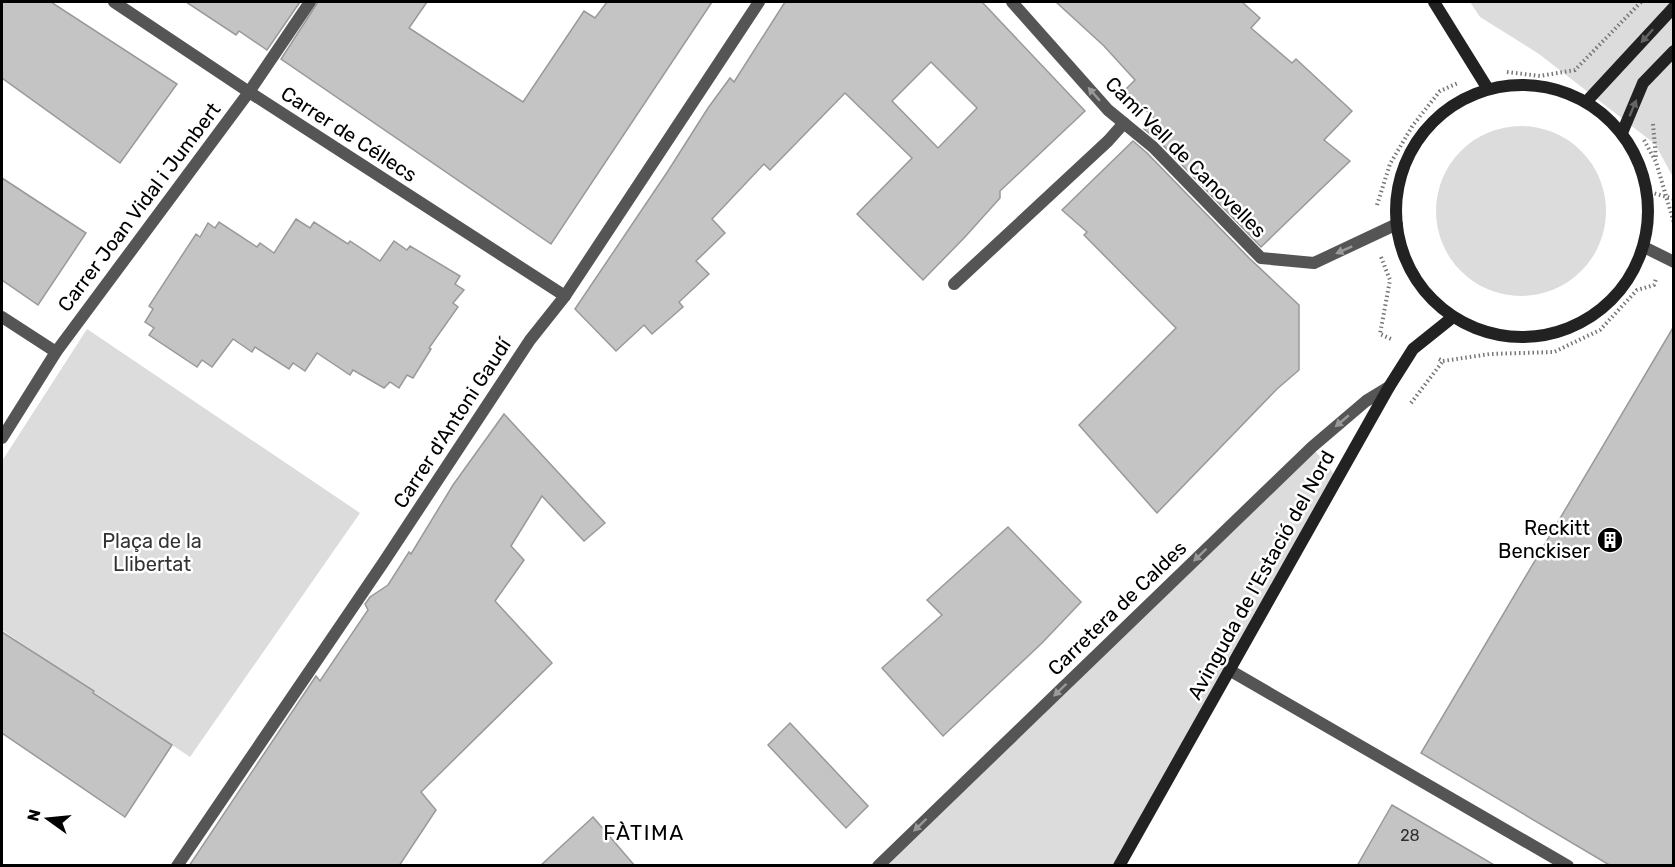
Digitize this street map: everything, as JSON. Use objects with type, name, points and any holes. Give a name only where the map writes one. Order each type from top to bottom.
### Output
[{"type":"street","name":"Carrer de Céllecs","points":[[114,2],[565,296]]},
{"type":"street","name":"Carrer Joan Vidal i Jumbert","points":[[2,438],[56,352],[249,92],[310,2]]},
{"type":"street","name":"Carrer d'Antoni Gaudí","points":[[177,866],[531,340],[565,296],[759,2]]},
{"type":"street","name":"Camí Vell de Canovelles","points":[[1012,2],[1108,110],[1153,147],[1261,258],[1314,263],[1397,225]]},
{"type":"street","points":[[1434,2],[1488,89]]},
{"type":"street","points":[[1587,101],[1674,8]]},
{"type":"street","points":[[1622,133],[1643,83],[1674,51]]},
{"type":"street","points":[[1521,84],[1555,88],[1587,101],[1622,133],[1640,161],[1646,191],[1644,247],[1630,278],[1609,304],[1581,323],[1550,335],[1516,338],[1505,336],[1484,332],[1453,317],[1432,299],[1415,277],[1403,252],[1397,225],[1398,190],[1409,156],[1415,146],[1428,127],[1455,104],[1488,89],[1521,84]]},
{"type":"street","points":[[954,284],[1108,141],[1124,123]]},
{"type":"street","points":[[1644,247],[1670,260]]},
{"type":"street","points":[[2,317],[56,352]]},
{"type":"street","name":"Avinguda de l'Estació del Nord","points":[[1119,866],[1231,671],[1389,387],[1413,349],[1453,317]]},
{"type":"street","name":"Carretera de Caldes","points":[[878,866],[1312,447],[1366,400],[1389,387]]},
{"type":"street","points":[[1231,671],[1568,866]]},
{"type":"path","points":[[1641,2],[1575,70],[1540,76],[1491,68],[1440,91],[1413,125],[1390,164],[1376,209],[1378,246],[1390,280],[1380,334],[1443,361],[1490,354],[1554,352],[1600,330],[1637,290],[1654,285],[1670,260]]},
{"type":"path","points":[[1653,122],[1656,162]]},
{"type":"path","points":[[1646,191],[1674,199]]},
{"type":"green space","points":[[1470,2],[1673,2],[1673,177],[1655,144],[1539,54],[1480,17]]},
{"type":"green space","points":[[1521,126],[1538,127],[1554,132],[1581,151],[1600,178],[1605,194],[1605,228],[1600,244],[1581,271],[1554,290],[1538,295],[1521,296],[1504,295],[1488,290],[1461,271],[1442,244],[1437,228],[1436,211],[1437,194],[1442,178],[1461,151],[1488,132],[1504,127]]},
{"type":"green space","name":"Plaça de la Llibertat","points":[[87,329],[360,513],[190,757],[2,630],[2,461]]},
{"type":"green space","points":[[1312,447],[1337,478],[1119,865],[878,866]]},
{"type":"building","points":[[2,2],[51,2],[177,84],[120,163],[2,78]]},
{"type":"building","points":[[186,2],[300,2],[267,50],[239,31],[236,35]]},
{"type":"building","points":[[318,2],[427,2],[409,28],[523,102],[584,11],[595,18],[607,2],[712,2],[551,244],[281,59]]},
{"type":"building","points":[[785,2],[982,2],[1085,111],[1000,191],[1000,198],[923,280],[857,214],[912,158],[845,93],[770,170],[764,164],[712,219],[725,233],[696,261],[709,274],[679,302],[683,307],[652,334],[644,325],[616,351],[575,309],[708,108],[730,78],[734,82]],"holes":[[[931,62],[977,108],[938,148],[892,101]]]},
{"type":"building","points":[[1056,2],[1242,2],[1260,18],[1251,28],[1292,63],[1296,59],[1352,111],[1324,140],[1350,161],[1261,247],[1159,141],[1144,129],[1155,119],[1125,90],[1135,80],[1104,46]]},
{"type":"building","points":[[1133,141],[1299,305],[1299,370],[1277,389],[1157,513],[1079,425],[1176,328],[1084,235],[1087,232],[1062,210]]},
{"type":"building","points":[[2,178],[86,233],[38,305],[2,280]]},
{"type":"building","points":[[296,219],[310,228],[314,222],[348,244],[350,241],[380,261],[394,241],[407,250],[410,246],[460,276],[455,284],[464,290],[453,303],[458,307],[429,348],[431,349],[413,378],[407,375],[399,388],[390,382],[384,388],[353,370],[350,375],[317,353],[305,371],[293,363],[289,369],[255,347],[252,352],[233,339],[212,367],[202,360],[197,367],[149,335],[154,328],[145,322],[153,309],[149,306],[196,234],[200,237],[208,223],[215,228],[219,222],[257,247],[260,243],[274,253]]},
{"type":"building","name":"Reckitt Benckiser","points":[[1674,326],[1674,866],[1611,866],[1421,753]]},
{"type":"building","points":[[504,414],[605,523],[584,541],[542,496],[511,546],[524,560],[495,601],[552,663],[421,792],[436,810],[399,866],[189,866],[316,676],[320,681],[368,610],[365,604],[370,597],[388,585],[409,552],[411,554],[453,485]]},
{"type":"building","points":[[1008,527],[1081,602],[1042,643],[943,736],[882,668],[942,615],[927,600]]},
{"type":"building","points":[[2,632],[172,745],[125,817],[2,733]]},
{"type":"building","points":[[790,723],[868,806],[846,828],[768,745]]},
{"type":"building","points":[[1392,805],[1496,866],[1357,866]]},
{"type":"building","points":[[593,817],[635,866],[540,866]]},
{"type":"place","name":"Reckitt Benckiser","points":[[1610,540]]},
{"type":"district","name":"FÀTIMA","points":[[644,833]]}]
